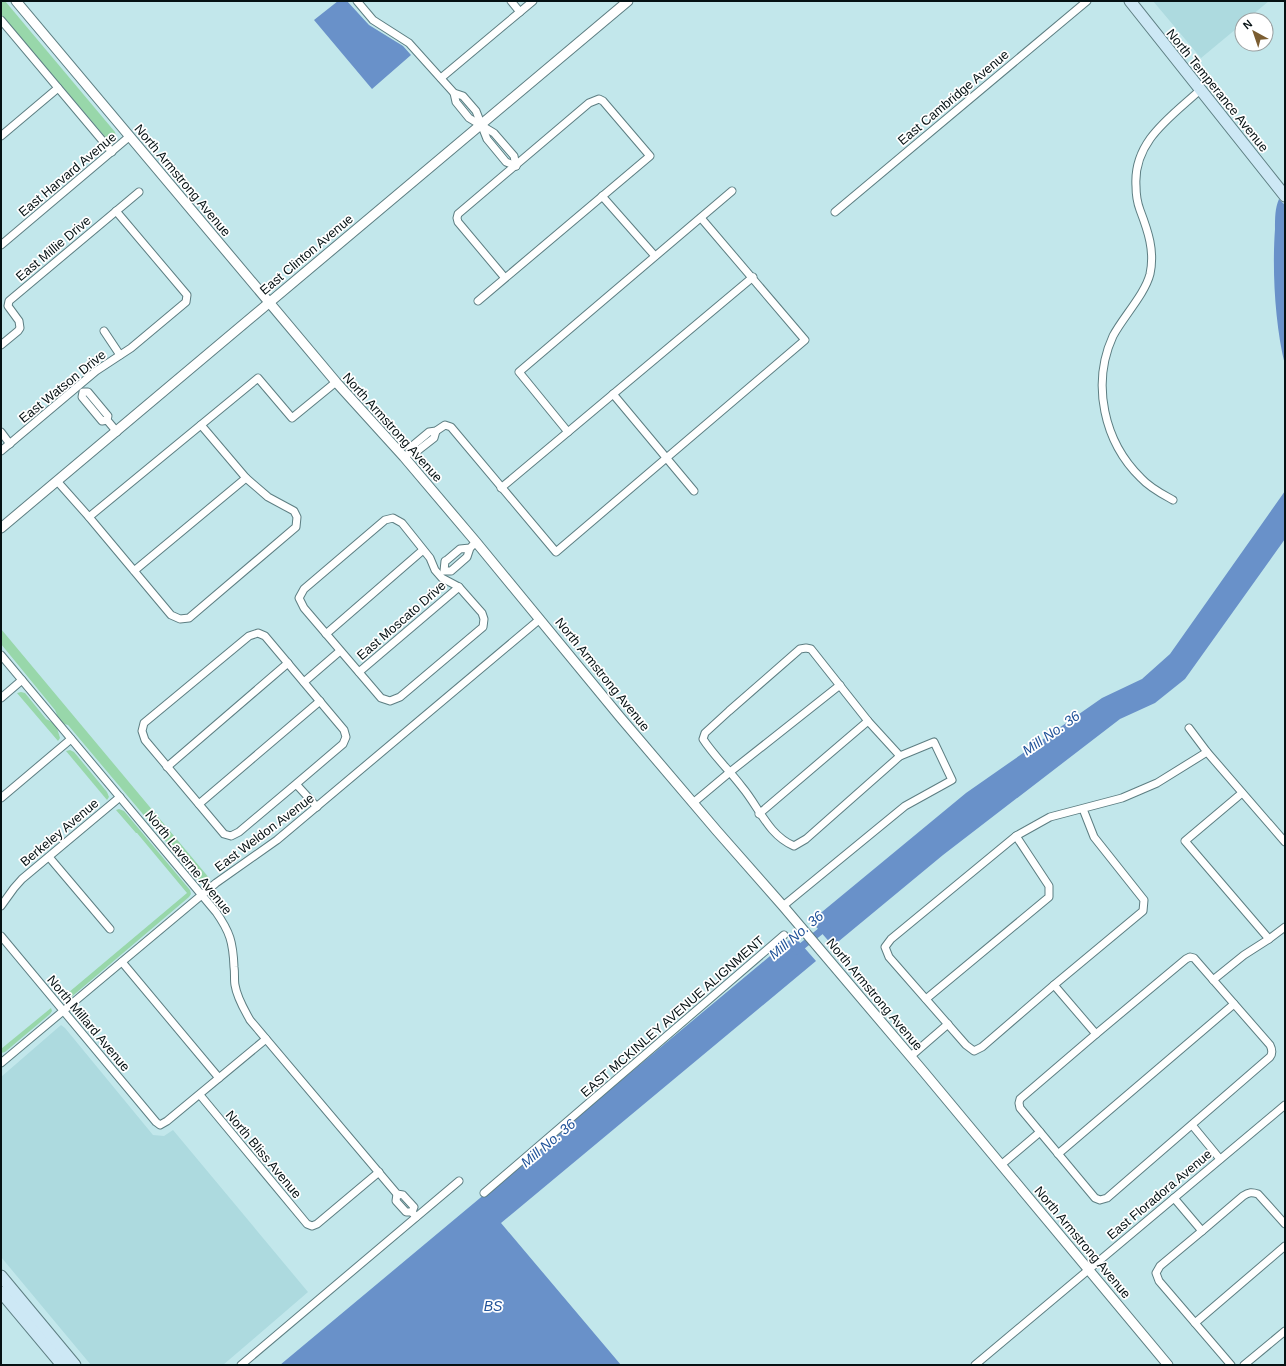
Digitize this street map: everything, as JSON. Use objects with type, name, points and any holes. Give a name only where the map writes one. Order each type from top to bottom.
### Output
[{"type":"main road","name":"North Temperance Avenue","points":[[1130,1],[1285,196]]},
{"type":"main road","points":[[1,1276],[75,1365]]},
{"type":"main road","points":[[1,1288],[29,1318],[35,1317]]},
{"type":"main road","points":[[1,1292],[62,1365]]},
{"type":"street","name":"North Armstrong Avenue","points":[[16,1],[336,382],[406,455],[473,545],[540,619],[693,803],[911,1056],[1168,1365]]},
{"type":"street","points":[[357,1],[373,20],[409,43],[454,92],[456,102],[469,118],[481,124],[487,139],[506,162],[516,166]]},
{"type":"street","points":[[511,1],[520,12]]},
{"type":"street","points":[[441,78],[533,1]]},
{"type":"street","name":"East Clinton Avenue","points":[[1,528],[628,1]]},
{"type":"street","name":"East Cambridge Avenue","points":[[835,212],[1087,1]]},
{"type":"street","points":[[1,20],[112,152]]},
{"type":"street","points":[[1,136],[58,88]]},
{"type":"street","points":[[1173,500],[1154,490],[1141,479],[1131,468],[1114,441],[1104,411],[1103,374],[1107,352],[1112,338],[1145,287],[1150,275],[1152,260],[1151,245],[1137,197],[1136,181],[1139,158],[1144,147],[1154,133],[1200,90]]},
{"type":"street","points":[[478,302],[650,156],[606,104],[599,99],[589,103],[462,211],[457,218],[462,227],[505,278]]},
{"type":"street","name":"East Harvard Avenue","points":[[1,245],[130,136]]},
{"type":"street","points":[[568,432],[519,372],[732,191]]},
{"type":"street","name":"East Millie Drive","points":[[1,345],[20,328],[19,321],[8,306],[9,301],[139,192]]},
{"type":"street","points":[[602,196],[655,256]]},
{"type":"street","name":"East Watson Drive","points":[[1,452],[80,389],[101,367],[131,348],[186,302],[187,295],[116,211]]},
{"type":"street","points":[[406,455],[411,447],[429,432],[436,431],[445,425],[451,427],[556,552],[805,340],[753,277],[701,218]]},
{"type":"street","points":[[501,488],[753,277]]},
{"type":"street","name":"East Watson Drive","points":[[104,331],[120,356]]},
{"type":"street","points":[[88,517],[258,378],[292,418],[336,382]]},
{"type":"street","points":[[80,389],[88,392],[108,416],[107,420],[117,432]]},
{"type":"street","points":[[613,394],[694,491]]},
{"type":"street","points":[[57,481],[171,616],[180,619],[189,618],[296,527],[297,517],[294,512],[268,497],[246,478],[201,425]]},
{"type":"street","points":[[1,432],[10,444]]},
{"type":"street","points":[[134,571],[246,478]]},
{"type":"street","points":[[473,545],[460,549],[445,562],[442,573],[442,578],[459,586],[482,613],[484,619],[483,627],[400,697],[390,702],[382,698],[340,651],[304,608],[299,598],[304,589],[385,520],[393,518],[402,523],[430,558],[435,570],[442,573],[451,571],[468,557],[473,545]]},
{"type":"street","points":[[326,634],[423,550]]},
{"type":"street","points":[[450,558],[457,566]]},
{"type":"street","name":"East Moscato Drive","points":[[359,672],[459,586]]},
{"type":"street","name":"East Weldon Avenue","points":[[1,1063],[216,884],[277,840],[540,619]]},
{"type":"street","points":[[258,633],[265,636],[288,663],[344,730],[346,737],[343,744],[239,832],[231,836],[224,834],[145,740],[142,731],[144,723],[249,636],[258,633]]},
{"type":"street","points":[[783,906],[905,806],[952,780],[934,742],[900,756],[806,839],[794,846],[785,843],[778,837],[759,814],[746,791],[708,747],[703,739],[704,733],[800,650],[806,648],[811,649],[868,721],[900,756]]},
{"type":"street","points":[[304,682],[340,651]]},
{"type":"street","name":"North Laverne Avenue","points":[[1,656],[203,895],[226,926],[232,940],[235,985],[241,1004],[250,1020],[397,1194],[396,1201],[406,1212],[414,1215]]},
{"type":"street","points":[[167,767],[288,663]]},
{"type":"street","points":[[1,698],[22,680]]},
{"type":"street","points":[[693,803],[840,685]]},
{"type":"street","points":[[199,804],[320,701]]},
{"type":"street","points":[[759,814],[868,721]]},
{"type":"street","points":[[1189,728],[1207,752],[1285,842]]},
{"type":"street","points":[[1,798],[71,739]]},
{"type":"street","points":[[1083,808],[1094,837],[1144,900],[1142,911],[982,1047],[974,1051],[966,1045],[889,957],[885,947],[891,939],[1016,836],[1050,817],[1083,808],[1122,798],[1157,783],[1207,752]]},
{"type":"street","points":[[296,784],[317,807]]},
{"type":"street","points":[[1242,793],[1184,841],[1269,939]]},
{"type":"street","name":"Berkeley Avenue","points":[[1,906],[14,888],[120,797]]},
{"type":"street","points":[[926,999],[1049,897],[1049,886],[1016,836]]},
{"type":"street","points":[[50,857],[110,929]]},
{"type":"street","points":[[1213,980],[1244,955],[1285,927]]},
{"type":"street","name":"EAST MCKINLEY AVENUE ALIGNMENT","points":[[484,1193],[784,935]]},
{"type":"street","name":"North Millard Avenue","points":[[1,936],[156,1122],[160,1125],[167,1121],[200,1095]]},
{"type":"street","points":[[1190,957],[1194,958],[1234,1004],[1270,1045],[1272,1048],[1272,1054],[1270,1057],[1107,1198],[1100,1200],[1095,1198],[1020,1108],[1020,1100],[1096,1034],[1190,957]]},
{"type":"street","points":[[122,962],[219,1078]]},
{"type":"street","points":[[1054,985],[1096,1034]]},
{"type":"street","points":[[1058,1154],[1234,1004]]},
{"type":"street","points":[[911,1056],[948,1024]]},
{"type":"street","points":[[200,1095],[266,1038]]},
{"type":"street","name":"North Bliss Avenue","points":[[200,1095],[307,1224],[312,1226],[317,1224],[379,1172]]},
{"type":"street","name":"East Floradora Avenue","points":[[976,1365],[1285,1105]]},
{"type":"street","points":[[1192,1125],[1220,1159]]},
{"type":"street","points":[[1002,1165],[1040,1132]]},
{"type":"street","points":[[241,1365],[414,1215],[458,1181]]},
{"type":"street","points":[[1231,1365],[1159,1281],[1156,1273],[1160,1266],[1248,1193],[1252,1192],[1258,1194],[1285,1224]]},
{"type":"street","points":[[1174,1198],[1202,1231]]},
{"type":"street","points":[[1195,1323],[1285,1246]]},
{"type":"street","points":[[1244,1365],[1285,1330]]},
{"type":"shaded area","points":[[1153,1],[1269,1],[1256,12],[1234,12],[1234,31],[1201,58]]},
{"type":"shaded area","points":[[61,1025],[153,1135],[164,1136],[173,1130],[308,1292],[223,1365],[91,1365],[1,1257],[1,1077]]},
{"type":"green space","points":[[1,1],[5,1],[115,132],[116,137],[112,141],[107,139],[1,14]]},
{"type":"green space","points":[[1,629],[210,879],[208,881],[204,883],[200,882],[68,725],[61,722],[55,710],[1,644]]},
{"type":"green space","points":[[17,693],[25,693],[46,719],[52,722],[57,728],[60,738],[58,741]]},
{"type":"green space","points":[[70,750],[74,752],[107,792],[109,797],[107,800],[66,751]]},
{"type":"green space","points":[[119,809],[124,811],[190,890],[191,894],[69,999],[65,1000],[62,998],[187,893],[116,810]]},
{"type":"green space","points":[[51,1008],[52,1011],[50,1014],[5,1052],[1,1053],[1,1049]]},
{"type":"water","points":[[338,1],[347,1],[369,25],[403,46],[411,55],[372,89],[314,20]]},
{"type":"water","points":[[1279,199],[1285,205],[1285,365],[1279,333],[1274,280],[1275,217]]},
{"type":"water","points":[[1285,491],[1285,539],[1185,679],[1155,703],[1120,719],[943,855],[833,946],[811,921],[966,793],[1102,698],[1142,679],[1170,654]]},
{"type":"water","name":"BS","points":[[794,936],[816,961],[501,1223],[621,1365],[280,1365]]},
{"type":"waterway","name":"Mill No. 36","points":[[796,951],[827,926]]}]
